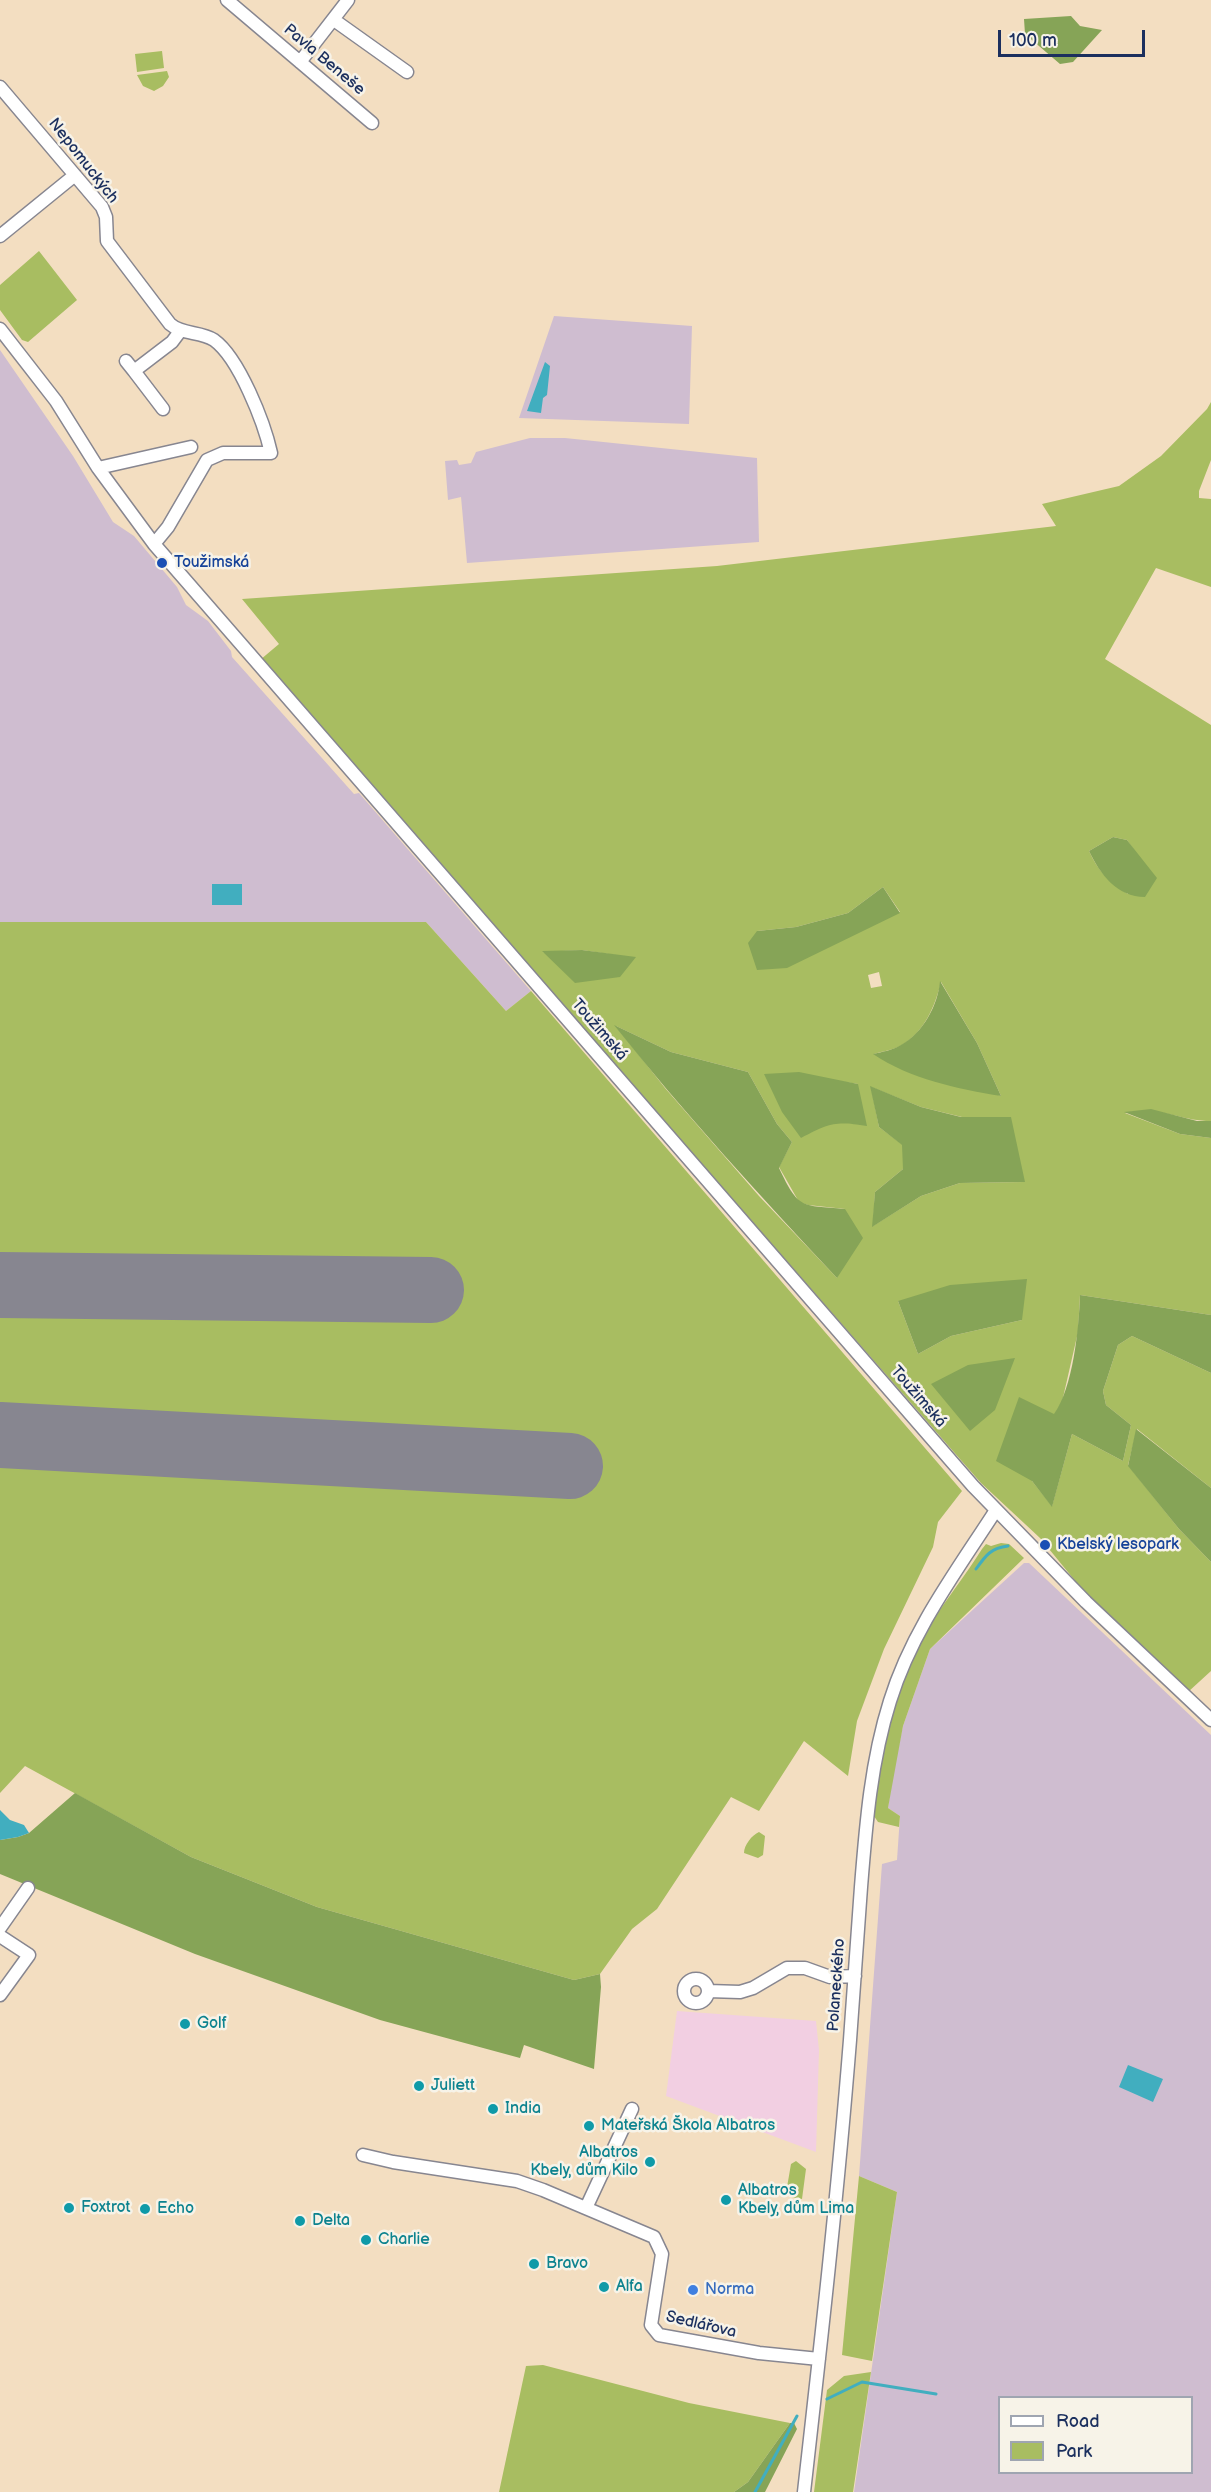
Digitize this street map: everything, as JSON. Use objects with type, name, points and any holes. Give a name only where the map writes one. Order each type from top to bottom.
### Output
[{"type":"street","points":[[300,62],[348,0]]},
{"type":"street","name":"Pavla Beneše","points":[[234,1],[300,62],[372,123]]},
{"type":"street","points":[[334,20],[408,72]]},
{"type":"street","name":"Nepomuckých","points":[[2,92],[104,210],[105,236],[109,244],[170,324],[181,330],[203,334],[223,349],[256,406],[271,453],[223,453],[207,460],[168,527],[154,544]]},
{"type":"street","points":[[0,236],[75,175]]},
{"type":"street","name":"Toužimská","points":[[0,329],[56,401],[98,468],[154,544],[996,1510],[1086,1602],[1211,1720]]},
{"type":"street","points":[[134,371],[172,342],[181,330]]},
{"type":"street","points":[[126,361],[163,409]]},
{"type":"street","points":[[98,468],[191,447]]},
{"type":"street","name":"Polaneckého","points":[[804,2492],[819,2359],[872,1780],[878,1743],[890,1699],[916,1635],[996,1510]]},
{"type":"street","points":[[0,1928],[28,1888]]},
{"type":"street","points":[[0,1936],[29,1955],[0,1995]]},
{"type":"street","points":[[708,1991],[740,1992],[753,1988],[787,1968],[805,1968],[830,1977],[855,1976]]},
{"type":"street","points":[[586,2208],[632,2109]]},
{"type":"street","name":"Sedlářova","points":[[363,2155],[393,2162],[517,2181],[645,2232],[654,2237],[662,2254],[651,2325],[659,2335],[759,2353],[819,2359]]},
{"type":"shaded area","points":[[554,316],[692,326],[689,424],[519,418]]},
{"type":"shaded area","points":[[0,350],[73,456],[113,522],[134,536],[177,587],[186,605],[208,621],[231,651],[232,657],[354,794],[359,793],[531,991],[506,1011],[426,922],[0,922]]},
{"type":"shaded area","points":[[530,438],[565,438],[757,458],[759,542],[467,563],[461,497],[448,500],[445,461],[457,460],[459,465],[471,463],[476,452]]},
{"type":"shaded area","points":[[1024,1563],[1029,1563],[1211,1735],[1211,2492],[854,2492],[897,2192],[859,2176],[882,1864],[897,1860],[900,1816],[888,1808],[903,1726],[930,1649]]},
{"type":"shaded area","points":[[677,2011],[816,2021],[819,2050],[816,2152],[666,2096]]},
{"type":"green space","points":[[1071,16],[1080,26],[1102,30],[1073,62],[1060,64],[1025,34],[1024,19]]},
{"type":"green space","points":[[162,51],[164,68],[137,72],[135,54]]},
{"type":"green space","points":[[167,71],[169,77],[163,86],[154,91],[143,86],[137,75]]},
{"type":"green space","points":[[39,251],[77,300],[28,342],[22,340],[0,310],[0,285]]},
{"type":"green space","points":[[1211,402],[1211,460],[1199,491],[1199,498],[1211,499],[1211,587],[1156,568],[1105,659],[1211,725],[1211,1121],[1149,1111],[1125,1113],[1180,1134],[1211,1138],[1211,1315],[1080,1295],[1078,1332],[1062,1402],[1055,1414],[1032,1481],[1052,1506],[1072,1434],[1123,1461],[1131,1425],[1106,1405],[1103,1391],[1118,1345],[1132,1336],[1211,1373],[1211,1488],[1137,1429],[1128,1465],[1179,1529],[1211,1562],[1211,1671],[1188,1692],[1090,1599],[1040,1538],[981,1483],[260,660],[279,644],[242,599],[717,566],[1056,526],[1042,504],[1119,486],[1161,456],[1207,409]],"holes":[[[1113,837],[1127,840],[1134,850],[1128,894],[1105,876],[1089,851]],[[883,887],[900,912],[840,940],[757,931],[796,927],[848,913]],[[582,950],[635,958],[542,952]],[[879,972],[882,986],[871,988],[868,975]],[[941,982],[977,1043],[1001,1096],[874,1054],[896,1048],[917,1033],[936,1000]],[[616,1026],[671,1052],[748,1072],[777,1124],[792,1142],[779,1167],[799,1202],[845,1209],[837,1278],[759,1196],[665,1088]],[[832,1080],[858,1084],[841,1122],[829,1123]],[[871,1087],[921,1107],[962,1117],[1010,1117],[1024,1182],[960,1183],[921,1196],[873,1226],[875,1192],[903,1169],[903,1145],[879,1127]],[[898,1301],[1022,1320],[951,1336],[918,1354]]]},
{"type":"green space","points":[[1113,837],[1127,840],[1157,878],[1145,897],[1135,896],[1118,889],[1104,876],[1093,860],[1089,851]]},
{"type":"green space","points":[[883,887],[900,913],[787,968],[757,970],[748,943],[757,931],[796,927],[848,913]]},
{"type":"green space","points":[[0,922],[426,922],[506,1011],[531,991],[962,1491],[938,1522],[933,1547],[884,1649],[857,1721],[848,1776],[804,1741],[759,1811],[731,1797],[657,1909],[632,1929],[600,1974],[574,1980],[317,1907],[191,1857],[25,1766],[0,1793]]},
{"type":"green space","points":[[582,950],[636,957],[620,977],[575,983],[542,951]]},
{"type":"green space","points":[[940,981],[977,1043],[1001,1096],[951,1086],[918,1076],[887,1063],[873,1054],[898,1047],[916,1033],[933,1009]]},
{"type":"green space","points":[[614,1025],[671,1052],[748,1072],[777,1124],[792,1142],[779,1168],[792,1192],[803,1203],[845,1209],[863,1238],[837,1278],[723,1154]]},
{"type":"green space","points":[[799,1072],[858,1084],[867,1126],[833,1124],[801,1138],[782,1112],[764,1074]]},
{"type":"green space","points":[[870,1086],[921,1107],[961,1117],[1011,1117],[1025,1182],[960,1183],[921,1196],[872,1227],[875,1192],[903,1169],[902,1145],[879,1127]]},
{"type":"green space","points":[[1151,1109],[1197,1121],[1211,1121],[1211,1138],[1180,1134],[1124,1112]]},
{"type":"green space","points":[[1027,1279],[1022,1320],[951,1336],[918,1354],[898,1301],[950,1285]]},
{"type":"green space","points":[[1080,1295],[1211,1315],[1211,1373],[1132,1336],[1118,1345],[1103,1391],[1106,1405],[1131,1425],[1123,1461],[1072,1434],[1052,1507],[1032,1481],[996,1461],[1019,1397],[1054,1414],[1061,1403],[1074,1357]]},
{"type":"green space","points":[[1015,1358],[995,1410],[970,1431],[931,1384],[968,1365]]},
{"type":"green space","points":[[1136,1429],[1211,1488],[1211,1562],[1179,1529],[1128,1466]]},
{"type":"green space","points":[[1001,1543],[1009,1544],[1024,1558],[930,1649],[903,1726],[888,1808],[900,1816],[899,1827],[878,1822],[874,1816],[885,1743],[906,1672],[928,1628],[982,1549],[986,1544],[991,1546]]},
{"type":"green space","points":[[75,1793],[191,1857],[317,1907],[574,1980],[600,1974],[601,1987],[594,2069],[524,2045],[520,2058],[380,2020],[195,1954],[0,1874],[0,1840],[29,1833]]},
{"type":"green space","points":[[759,1832],[765,1836],[763,1855],[758,1858],[744,1853],[749,1841]]},
{"type":"green space","points":[[796,2161],[806,2169],[802,2199],[791,2197],[786,2193],[791,2164]]},
{"type":"green space","points":[[859,2176],[897,2192],[872,2361],[842,2355]]},
{"type":"green space","points":[[543,2365],[689,2403],[790,2423],[748,2482],[734,2492],[499,2492],[526,2366]]},
{"type":"green space","points":[[871,2372],[853,2492],[814,2492],[827,2390],[844,2376]]},
{"type":"green space","points":[[790,2423],[794,2423],[797,2429],[765,2492],[734,2492],[748,2482]]},
{"type":"water","points":[[545,362],[550,366],[547,395],[543,398],[541,413],[527,411]]},
{"type":"water","points":[[212,884],[242,884],[242,905],[212,905]]},
{"type":"water","points":[[0,1810],[10,1820],[24,1825],[29,1833],[0,1840]]},
{"type":"water","points":[[1128,2065],[1163,2079],[1153,2102],[1119,2087]]},
{"type":"waterway","points":[[976,1569],[989,1553],[997,1548],[1008,1546]]},
{"type":"waterway","points":[[827,2399],[862,2382],[936,2394]]},
{"type":"waterway","points":[[755,2492],[797,2416]]},
{"type":"runway","points":[[0,1285],[431,1290]]},
{"type":"runway","points":[[0,1435],[570,1466]]},
{"type":"place","name":"Toužimská","points":[[162,563]]},
{"type":"place","name":"Kbelský lesopark","points":[[1045,1545]]},
{"type":"place","name":"Golf","points":[[185,2024]]},
{"type":"place","name":"Juliett","points":[[419,2086]]},
{"type":"place","name":"India","points":[[493,2109]]},
{"type":"place","name":"Mateřská Škola Albatros","points":[[589,2126]]},
{"type":"place","name":"Albatros Kbely, dům Kilo","points":[[650,2162]]},
{"type":"place","name":"Albatros Kbely, dům Lima","points":[[726,2200]]},
{"type":"place","name":"Foxtrot","points":[[69,2208]]},
{"type":"place","name":"Echo","points":[[145,2209]]},
{"type":"place","name":"Delta","points":[[300,2221]]},
{"type":"place","name":"Charlie","points":[[366,2240]]},
{"type":"place","name":"Bravo","points":[[534,2264]]},
{"type":"place","name":"Alfa","points":[[604,2287]]},
{"type":"place","name":"Norma","points":[[693,2290]]}]
